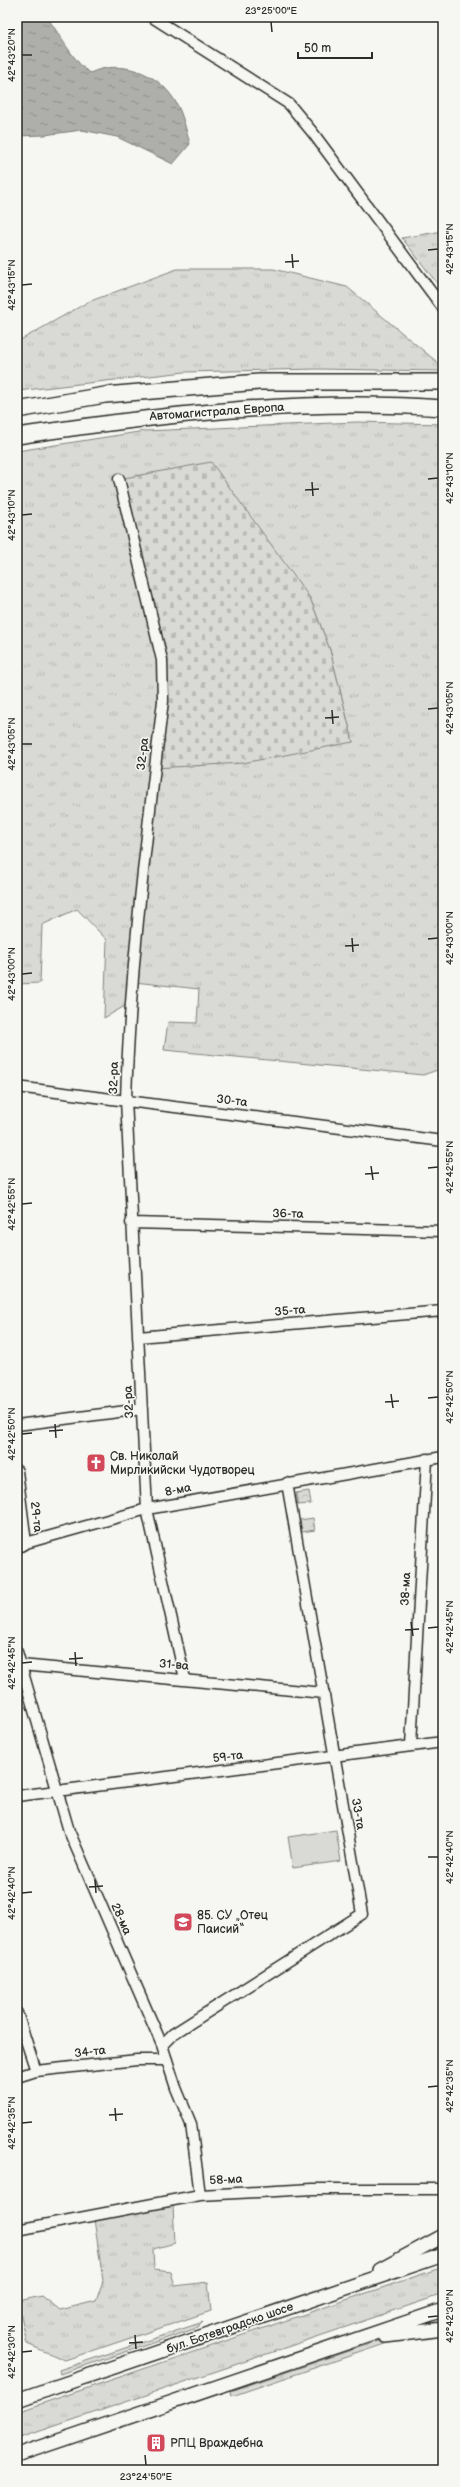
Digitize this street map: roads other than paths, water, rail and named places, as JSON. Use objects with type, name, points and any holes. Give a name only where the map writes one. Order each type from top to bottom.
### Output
[{"type":"highway","points":[[17,410],[106,395],[259,382],[443,382]]},
{"type":"highway","name":"Автомагистрала Европа","points":[[17,436],[122,420],[260,406],[443,408]]},
{"type":"main road","points":[[347,2287],[443,2236]]},
{"type":"main road","name":"бул. Ботевградско шосе","points":[[17,2400],[443,2255]]},
{"type":"main road","points":[[17,2455],[443,2310]]},
{"type":"main road","points":[[355,2340],[443,2329]]},
{"type":"street","points":[[152,17],[289,104],[313,132],[443,308]]},
{"type":"street","name":"32-ра","points":[[119,479],[162,660],[163,701],[133,982],[126,1100],[131,1223],[147,1509],[185,1679]]},
{"type":"street","name":"30-та","points":[[17,1087],[443,1142]]},
{"type":"street","name":"36-та","points":[[131,1223],[443,1231]]},
{"type":"street","name":"35-та","points":[[138,1337],[443,1311]]},
{"type":"street","points":[[17,1425],[142,1409]]},
{"type":"street","name":"8-ма","points":[[17,1548],[26,1542],[147,1509],[287,1483],[443,1457]]},
{"type":"street","name":"38-ма","points":[[411,1744],[426,1459]]},
{"type":"street","name":"29-та","points":[[17,1471],[26,1542]]},
{"type":"street","name":"33-та","points":[[162,2045],[173,2034],[362,1914],[287,1483]]},
{"type":"street","name":"28-ма","points":[[17,1652],[57,1792],[86,1872],[162,2045],[192,2124],[200,2195]]},
{"type":"street","name":"31-ва","points":[[21,1665],[324,1693]]},
{"type":"street","name":"59-та","points":[[17,1796],[334,1757],[411,1744],[443,1742]]},
{"type":"street","points":[[17,2013],[36,2071]]},
{"type":"street","name":"34-та","points":[[17,2076],[36,2071],[137,2060],[167,2060]]},
{"type":"street","name":"58-ма","points":[[17,2230],[200,2195],[313,2189],[440,2189]]},
{"type":"water","points":[[17,17],[47,17],[73,56],[90,73],[114,67],[126,68],[149,76],[159,82],[168,91],[178,106],[190,144],[173,164],[117,137],[82,130],[44,135],[17,136]]},
{"type":"place","name":"Св. Николай Мирликийски Чудотворец","points":[[96,1463]]},
{"type":"place","name":"85. СУ „Отец Паисий“","points":[[183,1922]]},
{"type":"place","name":"РПЦ Враждебна","points":[[156,2443]]}]
